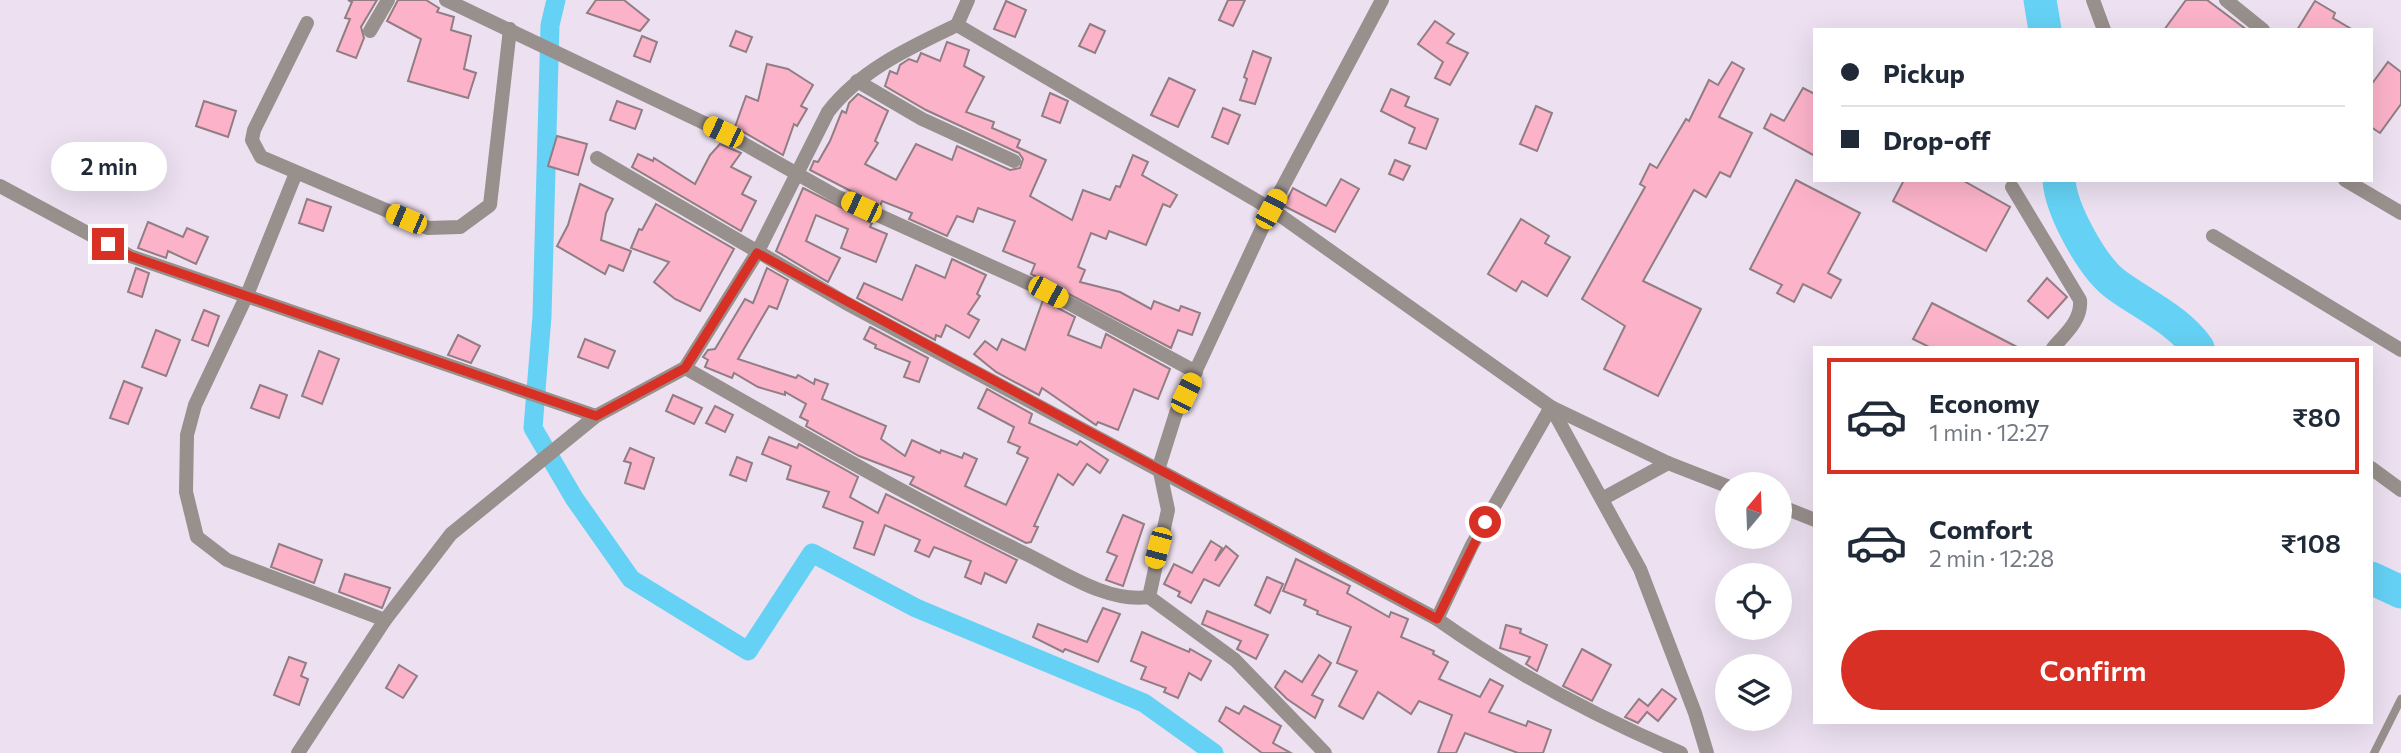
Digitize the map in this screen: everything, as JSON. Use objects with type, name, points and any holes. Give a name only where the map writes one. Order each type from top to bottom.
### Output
[{"type":"street","points":[[370,31],[388,0]]},
{"type":"street","points":[[446,0],[723,132],[797,176],[1048,292],[1196,372]]},
{"type":"street","points":[[298,753],[385,620],[451,534],[596,416],[685,368],[757,253],[828,112],[843,92],[909,48],[957,25],[968,0]]},
{"type":"street","points":[[1149,597],[1168,510],[1158,467],[1176,413],[1271,209],[1382,0]]},
{"type":"street","points":[[2093,0],[2103,28]]},
{"type":"street","points":[[2226,0],[2261,28]]},
{"type":"street","points":[[307,23],[254,130],[252,140],[261,157],[428,228],[460,227],[476,218],[490,205],[510,29]]},
{"type":"street","points":[[957,25],[1271,209],[1550,407],[1668,463],[1715,481]]},
{"type":"street","points":[[857,81],[922,118],[1014,161]]},
{"type":"street","points":[[597,159],[757,253],[1437,619],[1472,643],[1621,726],[1681,753]]},
{"type":"street","points":[[296,173],[247,295],[195,405],[187,435],[186,492],[198,537],[227,560],[385,620]]},
{"type":"street","points":[[2348,182],[2401,212]]},
{"type":"street","points":[[0,186],[130,256],[596,416]]},
{"type":"street","points":[[2012,187],[2080,300],[2076,320],[2055,346]]},
{"type":"street","points":[[2213,236],[2401,350]]},
{"type":"street","points":[[685,368],[938,512],[1097,589],[1132,600],[1149,597],[1235,660],[1325,753]]},
{"type":"street","points":[[1550,407],[1640,569],[1707,753]]},
{"type":"street","points":[[1437,619],[1472,545],[1550,407]]},
{"type":"street","points":[[1602,499],[1668,463]]},
{"type":"street","points":[[2373,470],[2401,491]]},
{"type":"street","points":[[1792,511],[1813,519]]},
{"type":"lane","points":[[2374,753],[2401,699]]},
{"type":"building","points":[[348,0],[377,0],[361,27],[364,38],[356,58],[337,51],[350,19],[345,18],[352,2]]},
{"type":"building","points":[[398,0],[426,0],[439,8],[437,12],[454,17],[451,30],[471,36],[464,69],[476,73],[468,98],[408,81],[421,39],[387,21]]},
{"type":"building","points":[[596,0],[624,0],[649,20],[640,31],[587,13]]},
{"type":"building","points":[[1228,0],[1245,0],[1233,26],[1219,20]]},
{"type":"building","points":[[2186,0],[2207,0],[2244,28],[2165,28]]},
{"type":"building","points":[[1006,1],[1026,10],[1015,37],[994,29]]},
{"type":"building","points":[[2315,1],[2335,13],[2333,18],[2350,28],[2298,28]]},
{"type":"building","points":[[1435,21],[1454,34],[1447,43],[1468,53],[1450,85],[1435,78],[1443,62],[1418,44]]},
{"type":"building","points":[[1090,24],[1105,31],[1095,53],[1079,46]]},
{"type":"building","points":[[736,31],[752,37],[746,52],[730,46]]},
{"type":"building","points":[[642,36],[657,42],[650,62],[634,56]]},
{"type":"building","points":[[947,42],[969,50],[964,66],[984,77],[966,112],[994,122],[992,128],[1020,140],[1017,147],[1046,160],[1030,196],[1072,220],[1083,190],[1110,200],[1116,186],[1120,187],[1133,155],[1148,162],[1142,175],[1177,195],[1170,207],[1163,204],[1146,245],[1109,231],[1106,239],[1091,233],[1078,267],[1085,270],[1080,282],[1120,292],[1151,309],[1154,301],[1179,311],[1181,306],[1200,313],[1192,335],[1178,330],[1171,348],[1031,274],[1035,264],[1003,251],[1015,221],[978,208],[973,222],[957,216],[947,236],[909,219],[912,213],[882,201],[880,206],[810,170],[830,141],[842,111],[846,113],[849,103],[858,94],[888,111],[875,141],[878,143],[865,164],[896,180],[916,144],[952,160],[957,146],[1010,170],[1020,168],[1023,159],[1019,153],[926,110],[885,86],[890,71],[897,74],[900,65],[909,59],[917,62],[921,53],[940,61]]},
{"type":"building","points":[[1253,51],[1271,58],[1255,104],[1240,100]]},
{"type":"building","points":[[1732,62],[1744,69],[1719,117],[1752,133],[1730,177],[1720,172],[1706,197],[1694,190],[1643,281],[1701,309],[1658,396],[1604,369],[1625,326],[1582,299],[1645,187],[1640,184],[1650,164],[1657,168],[1686,119],[1689,121],[1709,80],[1718,85]]},
{"type":"building","points":[[2388,62],[2401,72],[2401,104],[2380,133],[2373,128],[2373,82]]},
{"type":"building","points":[[767,64],[788,69],[813,85],[801,106],[807,109],[797,126],[794,124],[783,155],[735,127],[746,96],[758,101]]},
{"type":"building","points":[[1169,78],[1195,90],[1178,127],[1151,115]]},
{"type":"building","points":[[1803,88],[1813,93],[1813,155],[1764,128],[1771,114],[1784,121]]},
{"type":"building","points":[[1391,89],[1409,97],[1405,106],[1438,119],[1426,149],[1409,143],[1415,128],[1381,111]]},
{"type":"building","points":[[1050,93],[1068,101],[1060,123],[1042,116]]},
{"type":"building","points":[[204,101],[236,111],[228,137],[196,126]]},
{"type":"building","points":[[617,101],[642,110],[635,129],[610,120]]},
{"type":"building","points":[[1536,106],[1552,113],[1537,151],[1520,144]]},
{"type":"building","points":[[1223,108],[1240,115],[1228,144],[1212,137]]},
{"type":"building","points":[[557,136],[587,144],[578,175],[548,166]]},
{"type":"building","points":[[720,144],[741,153],[731,167],[751,177],[742,194],[756,201],[741,231],[632,167],[638,154],[653,161],[654,158],[695,184],[710,155]]},
{"type":"building","points":[[1395,160],[1410,166],[1403,180],[1389,174]]},
{"type":"building","points":[[1341,179],[1359,189],[1335,232],[1284,206],[1293,188],[1326,206]]},
{"type":"building","points":[[1796,180],[1860,213],[1828,273],[1841,280],[1831,298],[1803,284],[1794,302],[1777,293],[1782,285],[1750,269]]},
{"type":"building","points":[[1903,182],[1966,182],[2010,207],[1986,251],[1893,201]]},
{"type":"building","points":[[580,184],[613,199],[606,213],[601,240],[631,251],[623,271],[609,265],[605,274],[557,246],[568,225]]},
{"type":"building","points":[[803,188],[872,223],[870,227],[887,234],[876,262],[841,248],[848,229],[816,215],[806,241],[840,258],[828,282],[776,251]]},
{"type":"building","points":[[307,199],[331,207],[323,231],[299,223]]},
{"type":"building","points":[[656,204],[734,249],[700,311],[675,299],[654,282],[669,262],[631,248],[639,229],[642,230]]},
{"type":"building","points":[[1521,219],[1549,236],[1545,243],[1570,257],[1547,296],[1522,281],[1516,291],[1488,274]]},
{"type":"building","points":[[148,222],[183,237],[187,228],[208,237],[196,264],[168,251],[166,258],[138,248]]},
{"type":"building","points":[[952,259],[986,275],[977,294],[980,296],[968,314],[979,320],[969,338],[946,325],[941,337],[936,335],[935,340],[857,298],[864,283],[902,300],[916,265],[945,278]]},
{"type":"building","points":[[136,268],[149,273],[142,297],[128,292]]},
{"type":"building","points":[[767,268],[788,280],[777,309],[769,306],[738,359],[796,378],[798,375],[814,384],[815,379],[828,384],[822,399],[886,426],[881,439],[905,456],[912,440],[940,453],[941,450],[962,458],[964,453],[977,459],[965,486],[1006,505],[1028,458],[1017,453],[1020,447],[1008,442],[1014,427],[978,408],[987,389],[1032,414],[1029,423],[1077,445],[1080,441],[1108,460],[1100,473],[1087,464],[1073,485],[1058,474],[1034,526],[1038,527],[1031,542],[1026,543],[910,484],[914,477],[859,456],[806,426],[808,421],[800,417],[806,404],[785,392],[785,395],[758,387],[734,373],[732,378],[705,367],[708,360],[703,357],[708,350],[715,349],[745,299],[753,303]]},
{"type":"building","points":[[2047,278],[2067,297],[2048,318],[2028,301]]},
{"type":"building","points":[[1043,300],[1075,317],[1068,335],[1101,348],[1106,334],[1170,369],[1158,399],[1134,389],[1118,430],[1098,422],[1096,425],[1042,388],[1039,395],[996,372],[974,354],[985,341],[997,350],[1002,339],[1025,350]]},
{"type":"building","points":[[1932,303],[2015,346],[1927,346],[1913,339]]},
{"type":"building","points":[[204,310],[219,316],[208,346],[192,340]]},
{"type":"building","points":[[870,327],[928,358],[919,382],[904,377],[910,362],[875,348],[876,345],[864,339]]},
{"type":"building","points":[[156,330],[180,340],[166,376],[142,367]]},
{"type":"building","points":[[458,335],[480,346],[471,363],[448,355]]},
{"type":"building","points":[[585,339],[615,351],[608,368],[578,357]]},
{"type":"building","points":[[319,351],[339,359],[322,404],[302,396]]},
{"type":"building","points":[[124,381],[142,388],[128,424],[110,418]]},
{"type":"building","points":[[260,385],[287,395],[279,418],[251,408]]},
{"type":"building","points":[[673,395],[702,408],[694,424],[666,411]]},
{"type":"building","points":[[715,406],[733,415],[725,432],[706,423]]},
{"type":"building","points":[[769,437],[797,448],[799,444],[858,477],[850,497],[878,513],[886,494],[1017,560],[1006,583],[985,573],[981,584],[965,577],[971,561],[934,547],[929,557],[915,551],[920,540],[885,525],[874,555],[854,548],[863,522],[823,507],[829,492],[787,479],[791,466],[762,454]]},
{"type":"building","points":[[630,448],[654,458],[644,489],[625,483],[631,463],[624,461]]},
{"type":"building","points":[[737,457],[752,463],[746,481],[730,475]]},
{"type":"building","points":[[1123,515],[1144,524],[1123,586],[1106,580],[1117,556],[1107,552]]},
{"type":"building","points":[[1211,541],[1222,548],[1215,561],[1226,546],[1238,556],[1219,586],[1204,579],[1191,603],[1178,596],[1180,592],[1164,584],[1174,564],[1192,573]]},
{"type":"building","points":[[279,544],[322,560],[314,583],[271,567]]},
{"type":"building","points":[[1296,559],[1350,586],[1347,593],[1389,617],[1391,612],[1408,619],[1401,637],[1434,651],[1433,654],[1448,662],[1439,679],[1480,697],[1490,679],[1503,686],[1489,712],[1526,726],[1528,721],[1551,730],[1543,753],[1518,753],[1465,733],[1456,753],[1438,753],[1452,715],[1419,701],[1411,714],[1378,692],[1363,719],[1339,706],[1357,671],[1337,663],[1351,627],[1317,614],[1318,611],[1304,605],[1306,600],[1283,591]]},
{"type":"building","points":[[345,574],[390,588],[382,608],[339,592]]},
{"type":"building","points":[[1267,577],[1283,584],[1270,613],[1255,605]]},
{"type":"building","points":[[1103,608],[1120,614],[1098,662],[1065,649],[1063,652],[1033,637],[1038,624],[1087,642]]},
{"type":"building","points":[[1207,611],[1268,635],[1256,659],[1237,649],[1241,641],[1202,624]]},
{"type":"building","points":[[1506,625],[1521,629],[1520,633],[1547,645],[1537,671],[1526,664],[1530,657],[1500,648]]},
{"type":"building","points":[[1142,632],[1189,652],[1190,649],[1211,661],[1201,680],[1189,673],[1178,698],[1164,692],[1166,688],[1141,679],[1146,667],[1131,661]]},
{"type":"building","points":[[1582,649],[1611,665],[1592,701],[1563,686]]},
{"type":"building","points":[[1319,655],[1331,663],[1312,695],[1323,700],[1315,718],[1287,699],[1275,687],[1285,671],[1302,682]]},
{"type":"building","points":[[289,657],[306,663],[301,676],[308,679],[299,705],[274,695]]},
{"type":"building","points":[[399,665],[417,676],[403,698],[386,688]]},
{"type":"building","points":[[1662,689],[1676,699],[1658,721],[1647,712],[1638,723],[1625,717],[1639,699],[1648,706]]},
{"type":"building","points":[[1244,706],[1281,726],[1273,743],[1291,753],[1262,753],[1219,721],[1226,707],[1239,714]]},
{"type":"waterway","points":[[556,0],[550,25],[542,316],[533,428],[574,498],[631,579],[748,651],[812,553],[916,608],[1144,703],[1214,753]]},
{"type":"waterway","points":[[2040,0],[2045,28]]},
{"type":"waterway","points":[[2059,182],[2066,207],[2080,238],[2108,278],[2181,329],[2196,346]]},
{"type":"waterway","points":[[2373,579],[2401,592]]},
{"type":"route","points":[[108,244],[130,256],[596,416],[685,368],[757,253],[1437,619],[1485,522]]}]
